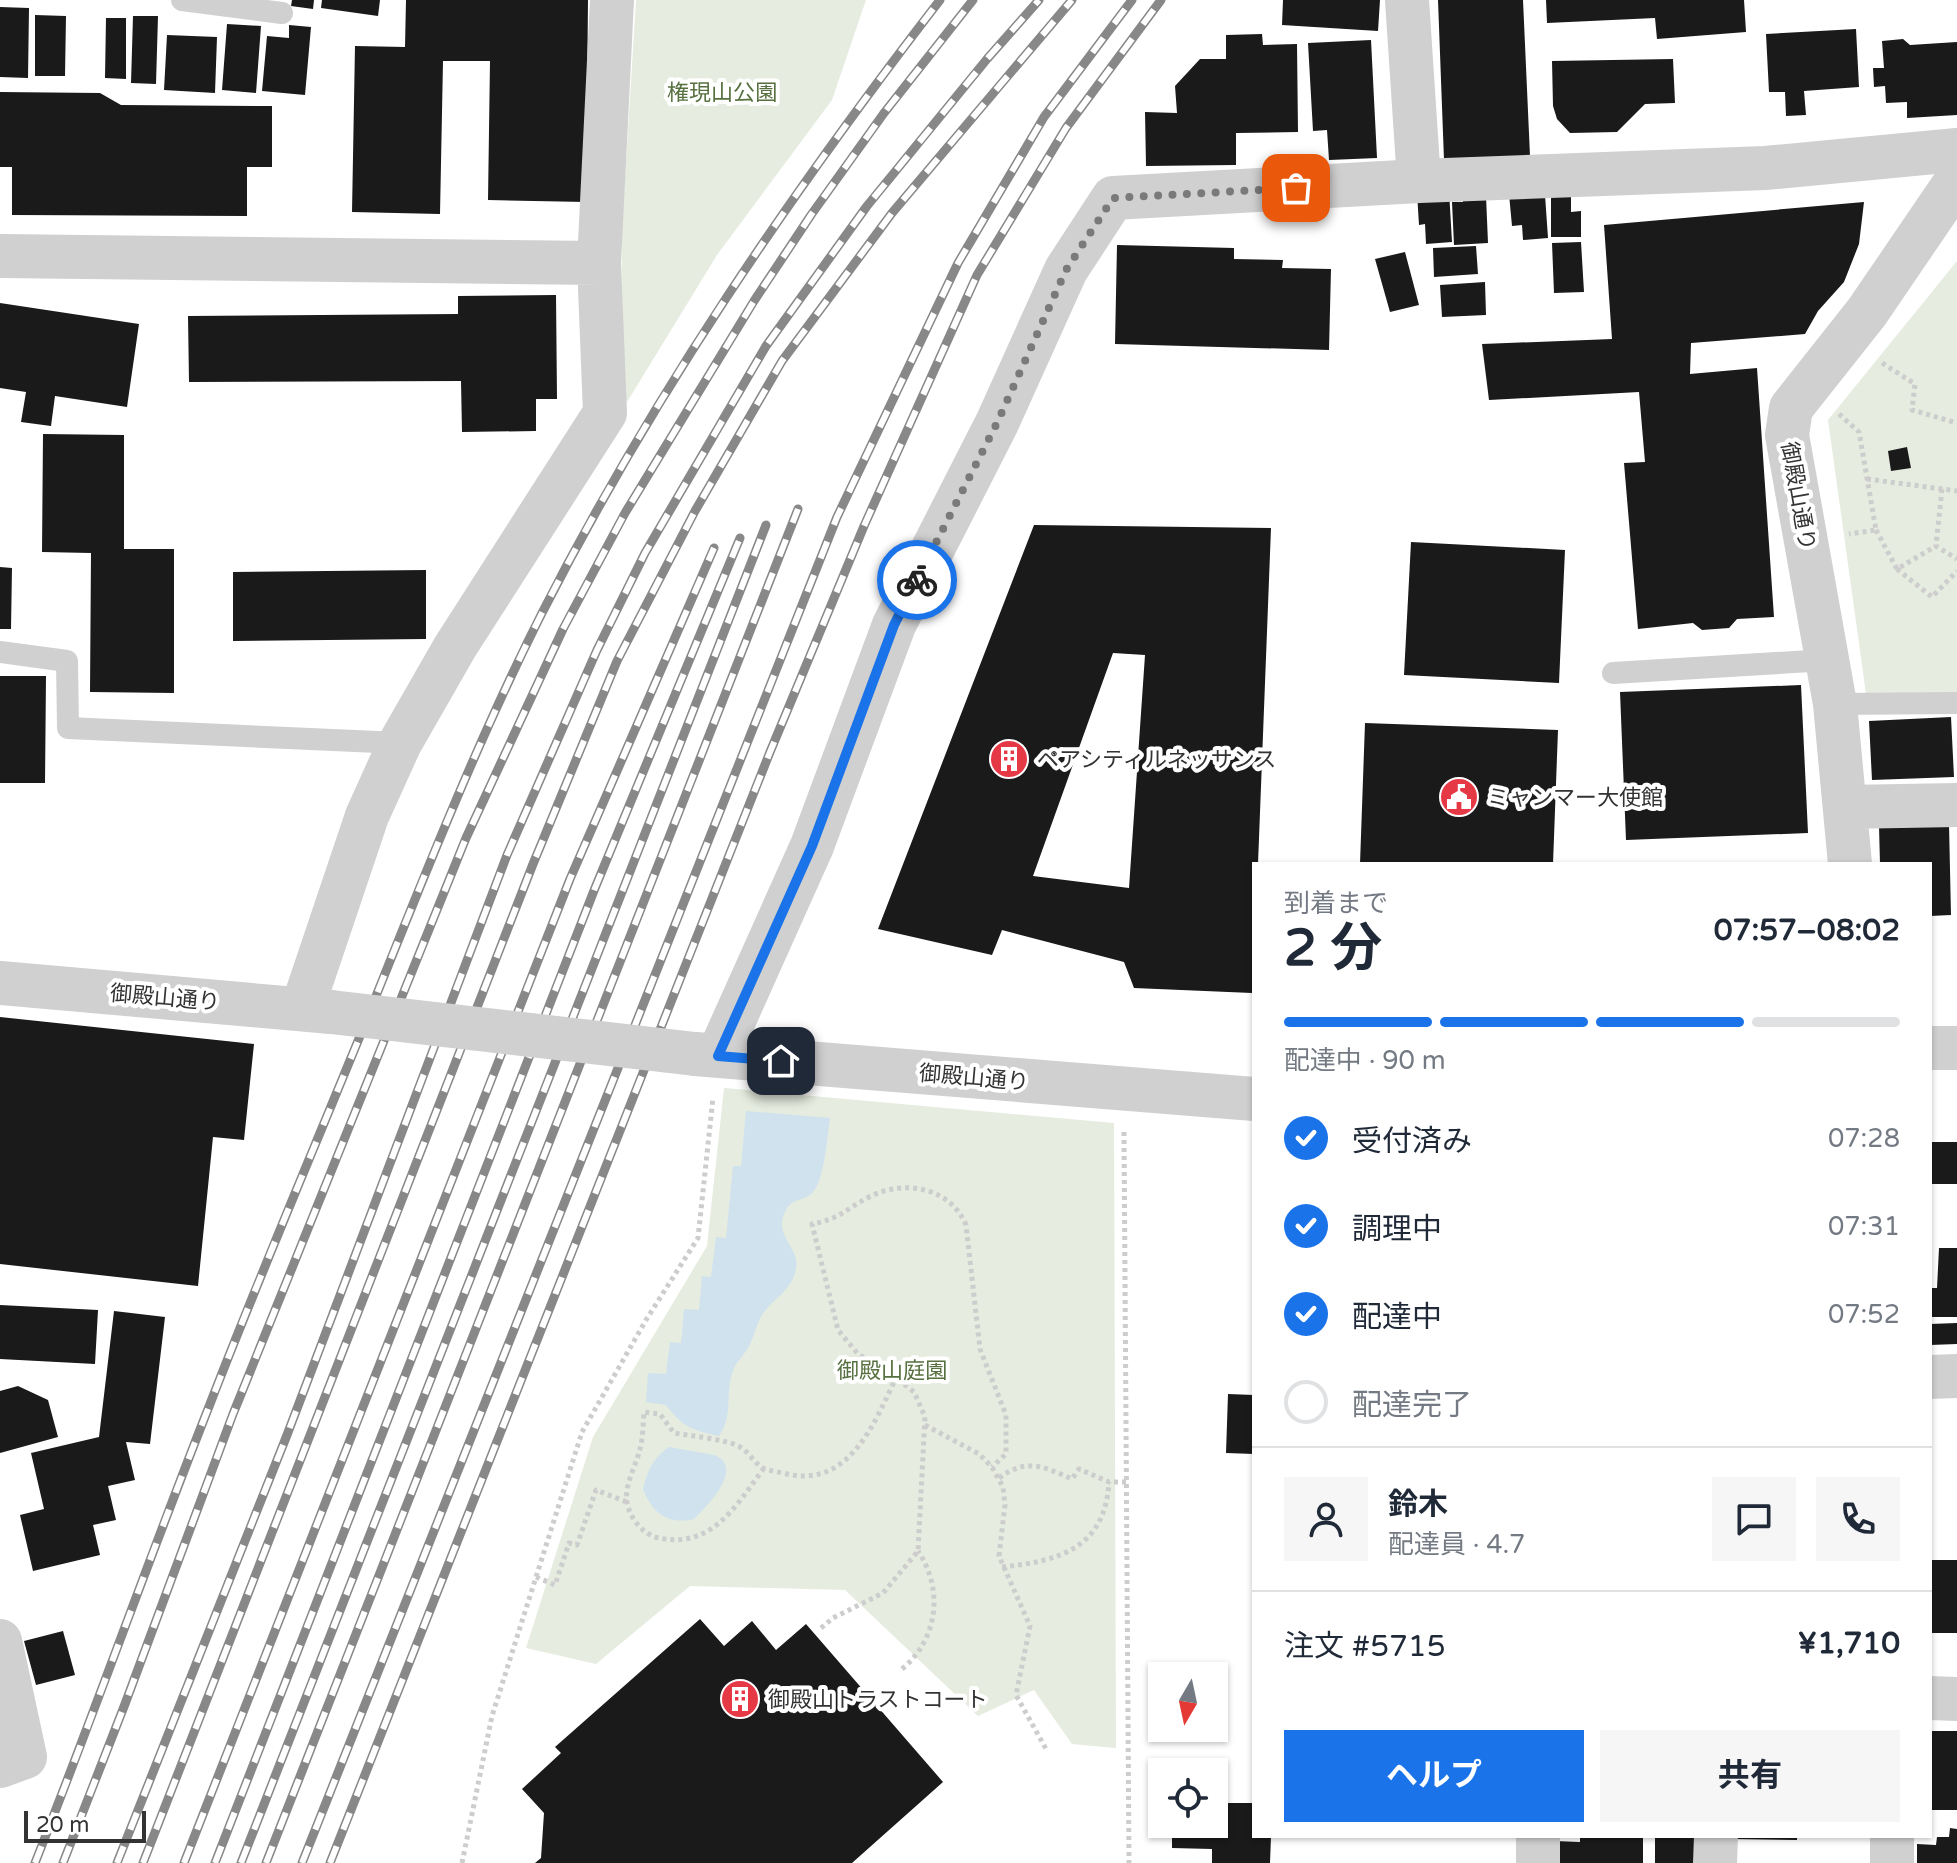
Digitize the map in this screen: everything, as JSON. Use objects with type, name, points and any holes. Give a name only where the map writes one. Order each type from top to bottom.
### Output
[{"type":"street","points":[[316,1011],[367,816],[400,743],[455,647],[605,413],[599,263],[612,0]]},
{"type":"street","points":[[1407,0],[1419,181]]},
{"type":"street","points":[[706,1055],[812,846],[894,625],[997,423],[1066,270],[1113,198],[1419,181],[1765,168],[1957,150]]},
{"type":"street","name":"御殿山通り","points":[[1850,862],[1835,704],[1787,435],[1791,408],[1867,312],[1957,180]]},
{"type":"street","points":[[0,256],[599,263]]},
{"type":"street","points":[[1846,807],[1957,805]]},
{"type":"street","name":"御殿山通り","points":[[0,983],[316,1011],[706,1055],[1252,1099]]},
{"type":"street","points":[[1932,1048],[1957,1048]]},
{"type":"street","points":[[1932,1377],[1957,1376]]},
{"type":"street","points":[[0,1641],[25,1757],[0,1766]]},
{"type":"street","points":[[1932,1698],[1957,1699]]},
{"type":"street","points":[[1538,1838],[1538,1863]]},
{"type":"street","points":[[1715,1863],[1716,1838]]},
{"type":"street","points":[[1892,1838],[1892,1863]]},
{"type":"lane","points":[[182,0],[282,13]]},
{"type":"lane","points":[[0,652],[67,661],[68,728],[400,743]]},
{"type":"lane","points":[[1613,673],[1827,660]]},
{"type":"lane","points":[[1835,704],[1957,703]]},
{"type":"path","points":[[1880,361],[1915,384],[1912,410],[1957,423]]},
{"type":"path","points":[[1838,413],[1859,432],[1876,530],[1897,569],[1932,597],[1957,571]]},
{"type":"path","points":[[1867,479],[1957,491]]},
{"type":"path","points":[[1936,546],[1942,489]]},
{"type":"path","points":[[1836,537],[1876,530]]},
{"type":"path","points":[[1936,546],[1957,559]]},
{"type":"path","points":[[1897,569],[1936,546]]},
{"type":"path","points":[[462,1863],[492,1716],[582,1432],[646,1320],[698,1238],[706,1055]]},
{"type":"path","points":[[1124,1126],[1129,1863]]},
{"type":"path","points":[[902,1669],[918,1655],[925,1643],[934,1610],[933,1581],[918,1551],[925,1425],[923,1408],[914,1392],[858,1354],[838,1330],[812,1224],[844,1215],[879,1193],[920,1188],[932,1191],[961,1213],[966,1225],[980,1349],[1006,1415],[1006,1454],[992,1467]]},
{"type":"path","points":[[764,1468],[714,1528],[692,1540],[672,1541],[653,1537],[632,1516],[627,1502],[628,1487],[641,1446],[644,1412],[660,1414],[674,1433],[739,1446],[764,1468],[802,1477],[822,1475],[836,1469],[853,1452],[868,1432],[896,1378]]},
{"type":"path","points":[[925,1425],[968,1446],[992,1467],[999,1478],[1005,1496],[999,1545],[1002,1567],[1030,1626],[1016,1695],[1046,1749]]},
{"type":"path","points":[[999,1478],[1015,1467],[1026,1465],[1039,1466],[1072,1479],[1079,1469],[1109,1482],[1126,1482]]},
{"type":"path","points":[[1002,1567],[1055,1559],[1082,1542],[1095,1531],[1102,1518],[1109,1482]]},
{"type":"path","points":[[536,1577],[555,1585],[569,1543],[577,1545],[596,1490],[627,1502]]},
{"type":"path","points":[[821,1628],[833,1618],[883,1593],[918,1551]]},
{"type":"green space","name":"権現山公園","points":[[636,0],[866,0],[832,100],[717,255],[627,402],[621,383],[622,227]]},
{"type":"green space","points":[[1957,261],[1957,698],[1867,701],[1828,420]]},
{"type":"green space","name":"御殿山庭園","points":[[724,1088],[1114,1123],[1116,1748],[1072,1744],[1034,1690],[978,1716],[845,1590],[690,1586],[596,1664],[526,1648],[593,1437],[707,1246]]},
{"type":"water","points":[[746,1111],[830,1118],[819,1181],[810,1195],[791,1203],[783,1217],[783,1231],[795,1255],[794,1276],[764,1312],[749,1346],[735,1366],[727,1419],[719,1436],[688,1426],[666,1405],[646,1402],[648,1373],[666,1374],[670,1342],[681,1343],[684,1309],[699,1310],[702,1276],[711,1277],[716,1237],[726,1238],[733,1166],[741,1166]]},
{"type":"water","points":[[669,1447],[714,1455],[723,1461],[726,1468],[721,1487],[694,1519],[676,1520],[662,1516],[643,1489],[652,1465]]},
{"type":"building","points":[[292,0],[314,0],[313,9],[291,6]]},
{"type":"building","points":[[322,0],[380,0],[378,16],[321,8]]},
{"type":"building","points":[[406,0],[588,0],[586,202],[488,200],[490,61],[443,61],[440,214],[352,212],[355,46],[405,47]]},
{"type":"building","points":[[1283,0],[1380,0],[1378,31],[1282,25]]},
{"type":"building","points":[[1438,0],[1523,0],[1530,156],[1444,160]]},
{"type":"building","points":[[1546,0],[1744,0],[1746,32],[1657,39],[1655,18],[1547,23]]},
{"type":"building","points":[[0,7],[29,8],[28,78],[0,77]]},
{"type":"building","points":[[35,15],[66,16],[65,76],[35,76]]},
{"type":"building","points":[[133,16],[158,16],[156,84],[131,83]]},
{"type":"building","points":[[106,18],[126,18],[126,79],[105,78]]},
{"type":"building","points":[[227,24],[261,26],[256,93],[222,90]]},
{"type":"building","points":[[289,25],[311,27],[305,95],[262,91],[267,36],[289,38]]},
{"type":"building","points":[[1856,29],[1859,87],[1804,91],[1806,115],[1786,116],[1785,92],[1769,92],[1766,34]]},
{"type":"building","points":[[1262,34],[1263,45],[1297,44],[1298,132],[1236,133],[1236,165],[1146,166],[1145,112],[1177,113],[1175,86],[1200,59],[1226,59],[1226,35]]},
{"type":"building","points":[[167,35],[217,37],[215,93],[164,90]]},
{"type":"building","points":[[1903,39],[1910,45],[1957,42],[1957,115],[1907,118],[1907,102],[1886,103],[1885,86],[1874,87],[1873,68],[1884,68],[1882,41]]},
{"type":"building","points":[[1371,40],[1377,158],[1329,160],[1327,130],[1313,131],[1308,43]]},
{"type":"building","points":[[1673,59],[1675,103],[1645,104],[1617,132],[1570,133],[1557,119],[1553,106],[1552,61]]},
{"type":"building","points":[[0,92],[100,93],[121,105],[272,106],[272,167],[247,167],[247,216],[12,215],[12,167],[0,167]]},
{"type":"building","points":[[1449,191],[1452,242],[1426,244],[1425,224],[1419,225],[1417,193]]},
{"type":"building","points":[[1509,194],[1545,195],[1548,238],[1523,240],[1522,225],[1512,226]]},
{"type":"building","points":[[1551,194],[1571,195],[1571,212],[1581,211],[1581,237],[1551,237]]},
{"type":"building","points":[[1486,196],[1488,243],[1454,245],[1452,202],[1463,202],[1462,197]]},
{"type":"building","points":[[1864,202],[1859,244],[1844,282],[1818,311],[1805,334],[1691,343],[1690,374],[1757,368],[1774,617],[1737,619],[1729,628],[1702,630],[1693,623],[1638,629],[1624,463],[1645,462],[1639,392],[1489,400],[1482,344],[1612,339],[1604,225]]},
{"type":"building","points":[[1581,242],[1584,292],[1554,293],[1552,243]]},
{"type":"building","points":[[1117,245],[1234,248],[1234,259],[1283,260],[1282,268],[1331,269],[1329,350],[1115,344]]},
{"type":"building","points":[[1476,246],[1478,274],[1434,277],[1433,248]]},
{"type":"building","points":[[1405,252],[1419,305],[1390,312],[1375,259]]},
{"type":"building","points":[[1485,282],[1486,315],[1442,317],[1440,285]]},
{"type":"building","points":[[556,295],[557,399],[536,399],[536,431],[462,432],[461,381],[189,382],[188,316],[458,314],[458,296]]},
{"type":"building","points":[[0,303],[139,324],[127,407],[55,396],[51,426],[21,422],[26,392],[0,388]]},
{"type":"building","points":[[43,434],[124,435],[124,549],[174,549],[174,693],[90,692],[91,553],[42,552]]},
{"type":"building","points":[[1907,447],[1911,468],[1891,471],[1888,451]]},
{"type":"building","name":"ペアシティルネッサンス","points":[[1034,525],[1271,528],[1258,862],[1252,862],[1252,993],[1134,988],[1124,962],[1002,930],[992,955],[878,929]],"holes":[[[1113,653],[1145,655],[1129,888],[1033,876]]]},
{"type":"building","points":[[1411,542],[1565,550],[1559,683],[1404,675]]},
{"type":"building","points":[[0,567],[12,568],[11,629],[0,629]]},
{"type":"building","points":[[426,570],[426,639],[233,641],[233,572]]},
{"type":"building","points":[[0,676],[46,676],[45,783],[0,783]]},
{"type":"building","points":[[1801,685],[1808,833],[1626,840],[1620,692]]},
{"type":"building","points":[[1951,717],[1954,777],[1872,780],[1869,721]]},
{"type":"building","name":"ミャンマー大使館","points":[[1365,723],[1558,730],[1553,862],[1360,862]]},
{"type":"building","points":[[1949,824],[1951,915],[1932,916],[1932,862],[1880,862],[1879,826]]},
{"type":"building","points":[[0,1017],[254,1044],[244,1140],[213,1137],[198,1286],[0,1264]]},
{"type":"building","points":[[1932,1142],[1957,1142],[1957,1184],[1932,1184]]},
{"type":"building","points":[[1939,1248],[1957,1248],[1957,1317],[1932,1317],[1932,1288],[1937,1288]]},
{"type":"building","points":[[0,1305],[98,1310],[95,1364],[0,1359]]},
{"type":"building","points":[[114,1311],[165,1317],[150,1444],[126,1442],[135,1480],[108,1486],[116,1520],[93,1525],[100,1555],[33,1571],[20,1515],[44,1509],[31,1453],[99,1437]]},
{"type":"building","points":[[1957,1323],[1957,1344],[1932,1345],[1932,1324]]},
{"type":"building","points":[[18,1386],[48,1400],[58,1437],[0,1453],[0,1391]]},
{"type":"building","points":[[1228,1394],[1252,1395],[1252,1454],[1226,1453]]},
{"type":"building","points":[[1932,1560],[1957,1560],[1957,1633],[1932,1633]]},
{"type":"building","name":"御殿山トラストコート","points":[[700,1619],[724,1646],[752,1621],[776,1650],[806,1624],[943,1782],[852,1863],[535,1863],[541,1858],[544,1813],[522,1789],[561,1753],[555,1747]]},
{"type":"building","points":[[63,1631],[75,1675],[36,1685],[24,1641]]},
{"type":"building","points":[[1932,1731],[1957,1731],[1957,1810],[1932,1810]]},
{"type":"building","points":[[1228,1803],[1252,1803],[1252,1838],[1271,1838],[1270,1863],[1212,1863],[1212,1849],[1172,1848],[1172,1838],[1228,1838]]},
{"type":"building","points":[[1950,1828],[1957,1829],[1957,1863],[1917,1863],[1917,1844],[1936,1845],[1937,1837],[1949,1837]]},
{"type":"building","points":[[1580,1838],[1643,1838],[1643,1863],[1554,1863],[1555,1841],[1580,1842]]},
{"type":"building","points":[[1655,1838],[1702,1838],[1701,1863],[1655,1863]]},
{"type":"building","points":[[1797,1838],[1797,1840],[1731,1839]]},
{"type":"railway","points":[[35,1863],[247,1311],[446,823],[542,613],[630,452],[677,374],[778,221],[940,0]]},
{"type":"railway","points":[[63,1863],[233,1414],[466,838],[563,629],[625,513],[754,301],[884,113],[973,0]]},
{"type":"railway","points":[[117,1863],[287,1435],[507,855],[597,650],[645,553],[766,346],[867,206],[1039,0]]},
{"type":"railway","points":[[143,1863],[533,864],[617,661],[695,511],[782,361],[892,213],[1072,0]]},
{"type":"railway","points":[[302,1863],[837,517],[958,263],[1044,117],[1132,0]]},
{"type":"railway","points":[[330,1863],[770,752],[864,526],[977,275],[1066,128],[1161,0]]},
{"type":"railway","points":[[266,1863],[798,509]]},
{"type":"railway","points":[[241,1863],[766,525]]},
{"type":"railway","points":[[215,1863],[595,888],[740,538]]},
{"type":"railway","points":[[184,1863],[570,879],[714,548]]},
{"type":"way so far","points":[[917,580],[997,423],[1066,270],[1113,198],[1296,188]]},
{"type":"place","name":"ペアシティルネッサンス","points":[[1009,759]]},
{"type":"place","name":"ミャンマー大使館","points":[[1459,797]]},
{"type":"place","name":"御殿山トラストコート","points":[[740,1699]]},
{"type":"route","points":[[781,1061],[718,1056],[812,846],[894,625],[917,580]]}]
